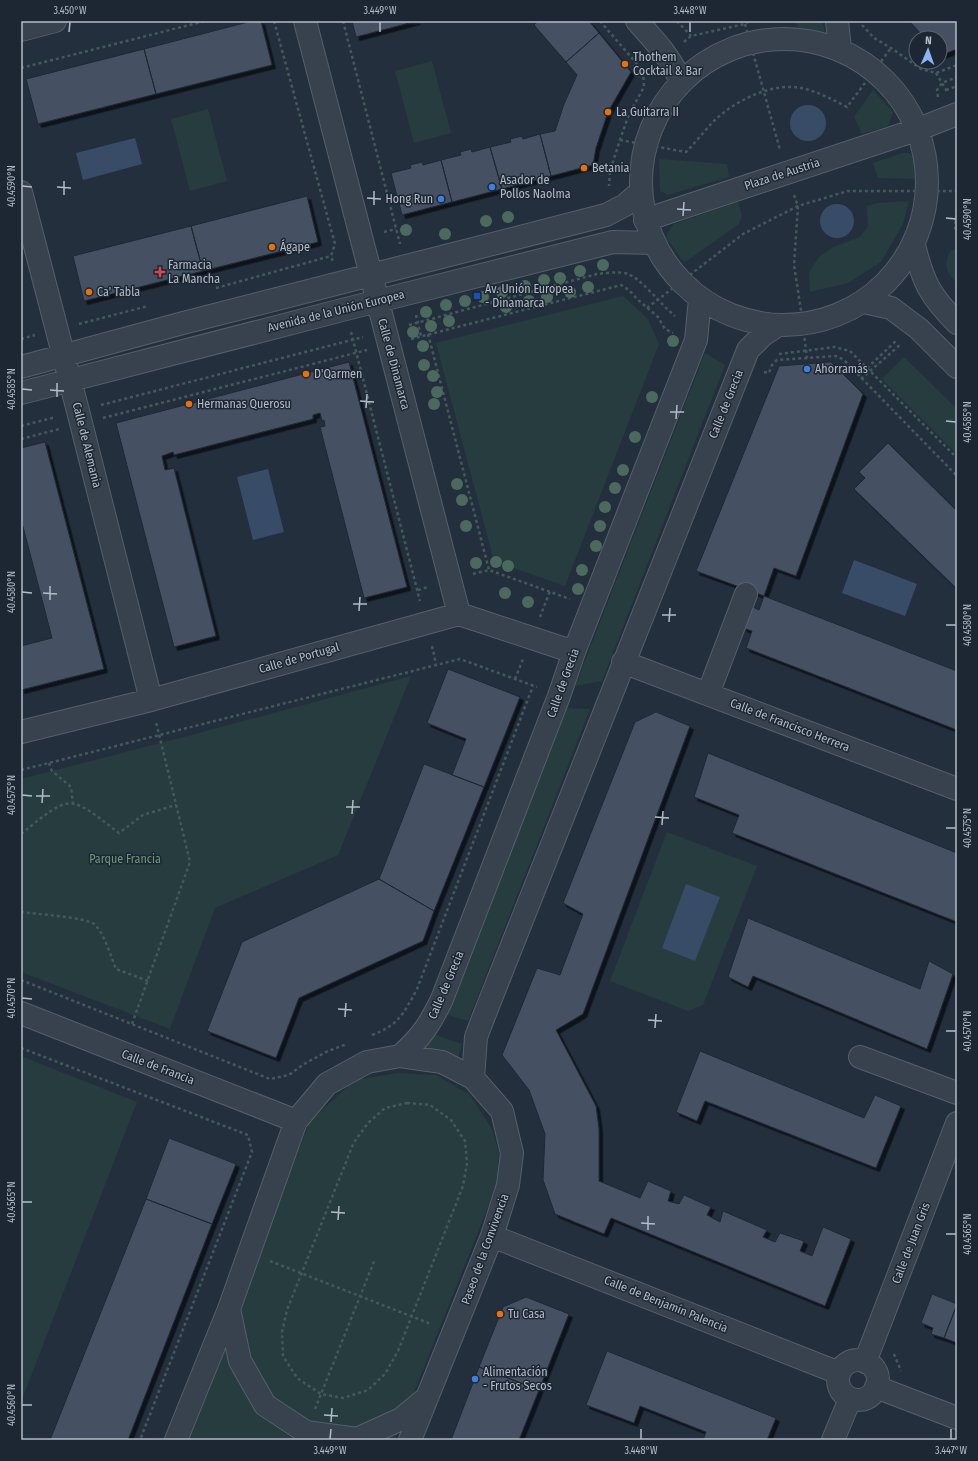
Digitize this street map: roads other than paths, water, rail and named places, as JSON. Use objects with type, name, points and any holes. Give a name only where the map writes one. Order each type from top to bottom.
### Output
[{"type":"street","points":[[21,30],[55,21]]},
{"type":"street","name":"Calle de Dinamarca","points":[[305,21],[459,614]]},
{"type":"street","points":[[637,21],[675,66],[681,82]]},
{"type":"street","points":[[837,21],[840,49]]},
{"type":"street","points":[[780,29],[840,49],[875,69],[891,84],[906,104],[919,129],[929,173],[926,211],[914,245],[893,277],[864,302],[836,316],[802,324],[778,325],[744,320],[700,299],[680,283],[654,243],[645,220],[640,192],[640,172],[644,146],[655,116],[681,82],[727,49],[750,42],[780,29]]},
{"type":"street","name":"Plaza de Austria","points":[[645,220],[919,129],[953,105]]},
{"type":"street","name":"Calle de Alemania","points":[[21,192],[80,417],[151,700]]},
{"type":"street","name":"Avenida de la Unión Europea","points":[[21,367],[183,323],[606,215],[624,205],[640,192]]},
{"type":"street","name":"Avenida de la Unión Europea","points":[[21,393],[613,242],[654,243]]},
{"type":"street","points":[[914,245],[921,274],[938,303],[957,323]]},
{"type":"street","name":"Calle de Grecia","points":[[400,1056],[417,1041],[431,1022],[442,999],[697,334],[700,299]]},
{"type":"street","points":[[864,302],[890,308],[896,312],[919,329],[957,367]]},
{"type":"street","name":"Calle de Grecia","points":[[473,1078],[476,1037],[745,356],[763,335],[778,325]]},
{"type":"street","points":[[708,694],[746,594]]},
{"type":"street","points":[[459,614],[574,652]]},
{"type":"street","name":"Calle de Portugal","points":[[21,732],[151,700],[459,614]]},
{"type":"street","name":"Calle de Francisco Herrera","points":[[623,662],[957,788]]},
{"type":"street","name":"Calle de Francia","points":[[21,1013],[296,1121]]},
{"type":"street","name":"Paseo de la Convivencia","points":[[176,1440],[229,1310],[296,1121],[327,1084],[367,1062],[400,1056],[442,1062],[473,1078],[502,1111],[512,1153],[508,1185],[492,1236],[410,1440]]},
{"type":"street","points":[[860,1057],[957,1093]]},
{"type":"street","name":"Calle de Juan Gris","points":[[865,1362],[957,1123]]},
{"type":"street","name":"Calle de Benjamín Palencia","points":[[492,1236],[839,1373]]},
{"type":"street","name":"Paseo de la Convivencia","points":[[229,1310],[240,1361],[265,1404],[306,1432],[357,1439],[401,1419],[427,1398]]},
{"type":"street","points":[[854,1360],[865,1362],[874,1369],[877,1378],[876,1387],[872,1394],[862,1400],[850,1399],[842,1393],[838,1383],[839,1373],[845,1364],[854,1360]]},
{"type":"street","points":[[876,1387],[957,1418]]},
{"type":"street","points":[[833,1440],[850,1399]]},
{"type":"water","points":[[808,105],[818,108],[823,113],[826,123],[823,133],[818,138],[808,141],[798,138],[793,133],[790,123],[793,113],[798,108]]},
{"type":"water","points":[[135,138],[142,164],[83,180],[76,153]]},
{"type":"water","points":[[837,204],[849,209],[854,221],[849,233],[837,238],[825,233],[820,221],[825,209]]},
{"type":"water","points":[[268,469],[284,532],[253,540],[237,477]]},
{"type":"water","points":[[854,560],[917,584],[905,616],[842,593]]},
{"type":"water","points":[[686,884],[720,897],[695,961],[662,948]]},
{"type":"place","name":"Thothem Cocktail & Bar","points":[[625,64]]},
{"type":"place","name":"La Guitarra II","points":[[608,112]]},
{"type":"place","name":"Betania","points":[[584,168]]},
{"type":"place","name":"Asador de Pollos Naolma","points":[[492,187]]},
{"type":"place","name":"Hong Run","points":[[441,199]]},
{"type":"place","name":"Ágape","points":[[272,247]]},
{"type":"place","name":"Farmacia La Mancha","points":[[160,272]]},
{"type":"place","name":"Ca' Tabla","points":[[89,292]]},
{"type":"place","name":"Av. Unión Europea - Dinamarca","points":[[477,296]]},
{"type":"place","name":"Ahorramás","points":[[807,369]]},
{"type":"place","name":"D'Qarmen","points":[[306,374]]},
{"type":"place","name":"Hermanas Querosu","points":[[189,404]]},
{"type":"place","name":"Tu Casa","points":[[500,1314]]},
{"type":"place","name":"Alimentación - Frutos Secos","points":[[475,1379]]},
{"type":"park label","name":"Parque Francia","points":[[125,859]]}]
